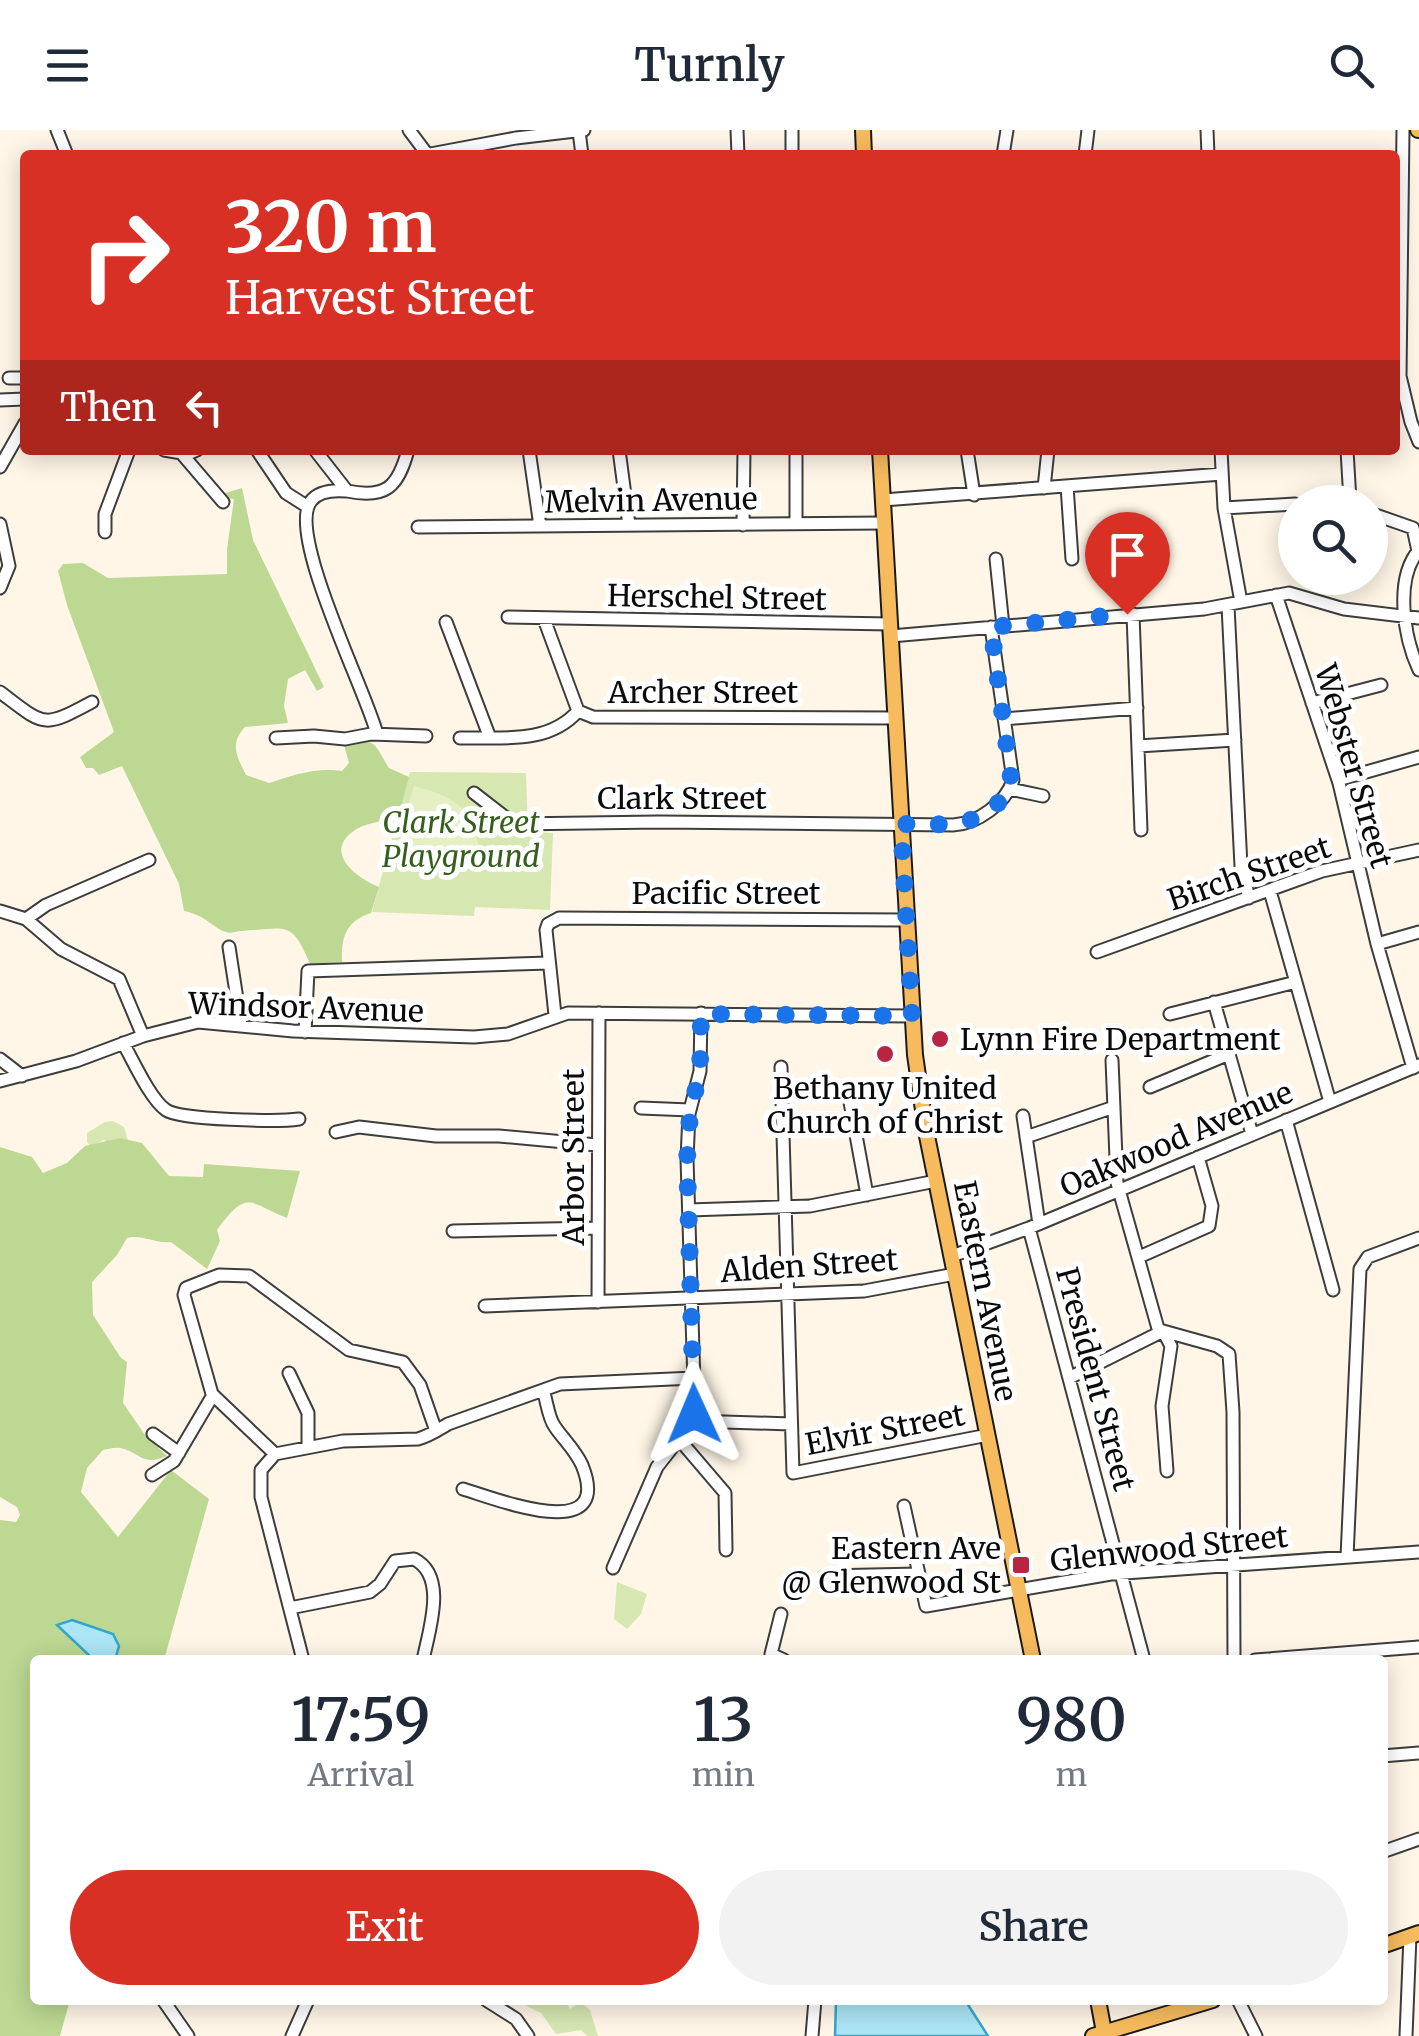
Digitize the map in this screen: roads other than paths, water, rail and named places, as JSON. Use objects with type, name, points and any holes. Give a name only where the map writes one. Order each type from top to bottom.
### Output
[{"type":"main road","name":"Eastern Avenue","points":[[880,455],[918,1079],[1032,1655]]},
{"type":"main road","points":[[1388,1944],[1415,1935]]},
{"type":"main road","points":[[1098,2005],[1098,2034],[1131,2031],[1199,2005]]},
{"type":"street","points":[[490,149],[581,130]]},
{"type":"street","points":[[1400,296],[1403,130]]},
{"type":"street","points":[[9,378],[20,378]]},
{"type":"street","points":[[1400,395],[1419,442]]},
{"type":"street","points":[[0,467],[20,432]]},
{"type":"street","points":[[105,532],[105,514],[127,455]]},
{"type":"street","points":[[183,455],[223,502]]},
{"type":"street","points":[[260,455],[286,494],[308,507]]},
{"type":"street","points":[[319,455],[347,491]]},
{"type":"street","points":[[377,734],[365,692],[317,581],[307,528],[308,507],[323,493],[347,491],[370,495],[384,490],[399,477],[406,455]]},
{"type":"street","points":[[530,455],[540,526]]},
{"type":"street","points":[[620,455],[629,525]]},
{"type":"street","points":[[743,525],[744,455]]},
{"type":"street","points":[[796,455],[796,522]]},
{"type":"street","points":[[968,455],[974,495]]},
{"type":"street","points":[[1044,488],[1047,455]]},
{"type":"street","points":[[1222,455],[1235,604],[1240,866],[1249,898]]},
{"type":"street","points":[[1347,455],[1350,485]]},
{"type":"street","points":[[883,500],[1222,474]]},
{"type":"street","points":[[1067,486],[1072,559]]},
{"type":"street","points":[[1224,508],[1278,505]]},
{"type":"street","points":[[1388,519],[1414,528],[1419,550],[1410,568],[1403,616],[1419,670]]},
{"type":"street","name":"Melvin Avenue","points":[[418,527],[884,523]]},
{"type":"street","points":[[0,524],[8,566],[0,588]]},
{"type":"street","points":[[996,559],[1004,720],[1012,771],[1010,789],[1042,796]]},
{"type":"street","name":"Herschel Street","points":[[508,617],[890,630],[997,626],[1235,604],[1300,594],[1344,609],[1419,618]]},
{"type":"street","name":"Webster Street","points":[[1276,595],[1338,780],[1378,944],[1416,1067]]},
{"type":"street","points":[[1133,614],[1142,830]]},
{"type":"street","points":[[544,619],[578,711]]},
{"type":"street","points":[[446,622],[490,738]]},
{"type":"street","points":[[1312,703],[1380,685]]},
{"type":"street","points":[[0,692],[33,718],[46,722],[59,720],[92,702]]},
{"type":"street","points":[[1004,720],[1137,708]]},
{"type":"street","name":"Archer Street","points":[[460,738],[534,737],[564,724],[578,711],[603,717],[895,718]]},
{"type":"street","points":[[276,738],[426,736]]},
{"type":"street","points":[[1138,746],[1235,740]]},
{"type":"street","points":[[1338,780],[1419,757]]},
{"type":"street","name":"Clark Street","points":[[474,793],[514,824],[962,824],[982,816],[1010,789]]},
{"type":"street","name":"Birch Street","points":[[1097,952],[1322,872],[1419,850]]},
{"type":"street","points":[[26,920],[46,905],[150,860]]},
{"type":"street","points":[[1270,891],[1330,1102]]},
{"type":"street","points":[[0,911],[26,920],[61,949],[119,979],[142,1036]]},
{"type":"street","name":"Pacific Street","points":[[549,963],[548,924],[558,918],[906,920]]},
{"type":"street","points":[[1378,944],[1419,932]]},
{"type":"street","points":[[229,947],[241,1024]]},
{"type":"street","points":[[305,1032],[308,971],[549,963],[554,1015]]},
{"type":"street","points":[[1170,1014],[1296,982]]},
{"type":"street","points":[[1214,1002],[1252,1134]]},
{"type":"street","name":"Arbor Street","points":[[598,1302],[599,1013]]},
{"type":"street","points":[[613,1568],[657,1466],[693,1421],[687,1159],[690,1110],[700,1071],[701,1014]]},
{"type":"street","name":"Windsor Avenue","points":[[0,1081],[76,1061],[189,1023],[241,1024],[305,1032],[498,1035],[516,1032],[554,1015],[912,1016]]},
{"type":"street","points":[[123,1043],[166,1110],[175,1114],[299,1120]]},
{"type":"street","points":[[1150,1087],[1229,1054]]},
{"type":"street","points":[[0,1060],[22,1076]]},
{"type":"street","points":[[1112,1060],[1119,1189],[1161,1332],[1171,1346],[1162,1406],[1167,1471]]},
{"type":"street","points":[[693,1421],[792,1424],[781,1067]]},
{"type":"street","name":"Oakwood Avenue","points":[[952,1256],[1034,1226],[1416,1067]]},
{"type":"street","points":[[847,1086],[867,1195]]},
{"type":"street","points":[[1026,1137],[1114,1107]]},
{"type":"street","points":[[641,1108],[690,1110]]},
{"type":"street","name":"President Street","points":[[1023,1116],[1034,1226],[1143,1655]]},
{"type":"street","points":[[1286,1120],[1333,1290]]},
{"type":"street","points":[[336,1132],[359,1126],[436,1136],[498,1136],[597,1146]]},
{"type":"street","points":[[1138,1257],[1204,1230],[1212,1216],[1210,1191],[1198,1157]]},
{"type":"street","points":[[689,1210],[784,1208],[936,1180]]},
{"type":"street","points":[[453,1231],[596,1228]]},
{"type":"street","points":[[1348,1558],[1360,1269],[1368,1257],[1419,1238]]},
{"type":"street","points":[[274,1454],[213,1395],[204,1375],[184,1295],[186,1288],[203,1278],[231,1273],[249,1276],[349,1350],[408,1365],[420,1385],[436,1431]]},
{"type":"street","name":"Alden Street","points":[[485,1306],[877,1290],[955,1274]]},
{"type":"street","points":[[1070,1378],[1161,1332],[1228,1352],[1232,1368],[1234,1655]]},
{"type":"street","points":[[288,1373],[308,1413],[308,1447]]},
{"type":"street","points":[[303,1655],[260,1488],[262,1470],[274,1454],[369,1439],[418,1439],[543,1390],[576,1382],[694,1378]]},
{"type":"street","points":[[463,1488],[544,1513],[570,1513],[578,1507],[586,1494],[584,1470],[550,1420],[543,1390]]},
{"type":"street","points":[[152,1476],[174,1462],[213,1395]]},
{"type":"street","name":"Elvir Street","points":[[792,1424],[792,1472],[988,1435]]},
{"type":"street","points":[[152,1434],[179,1453]]},
{"type":"street","points":[[678,1438],[725,1493],[726,1550]]},
{"type":"street","points":[[824,1576],[919,1574],[904,1506]]},
{"type":"street","name":"Glenwood Street","points":[[919,1574],[926,1606],[1124,1574],[1419,1552]]},
{"type":"street","points":[[290,1608],[370,1592],[392,1564],[400,1559],[414,1559],[428,1568],[432,1576],[433,1599],[424,1655]]},
{"type":"street","points":[[773,1655],[781,1614]]},
{"type":"street","points":[[1318,1655],[1419,1647]]},
{"type":"street","points":[[1388,1756],[1419,1753]]},
{"type":"street","points":[[1388,1850],[1419,1839]]},
{"type":"street","points":[[1406,2036],[1415,1935]]},
{"type":"street","points":[[167,2005],[188,2036]]},
{"type":"street","points":[[297,2035],[306,2005]]},
{"type":"street","points":[[494,2005],[516,2019],[528,2036]]},
{"type":"street","points":[[812,2036],[815,2005]]},
{"type":"street","points":[[1240,2005],[1256,2036]]},
{"type":"water","points":[[72,1620],[113,1634],[119,1646],[116,1655],[89,1655],[57,1625]]},
{"type":"water","points":[[836,2005],[968,2005],[988,2036],[835,2036]]},
{"type":"place","name":"Lynn Fire Department","points":[[940,1039]]},
{"type":"place","name":"Bethany United Church of Christ","points":[[885,1054]]},
{"type":"place","name":"Eastern Ave @ Glenwood St","points":[[1021,1565]]},
{"type":"park label","name":"Clark Street Playground","points":[[461,839]]}]
